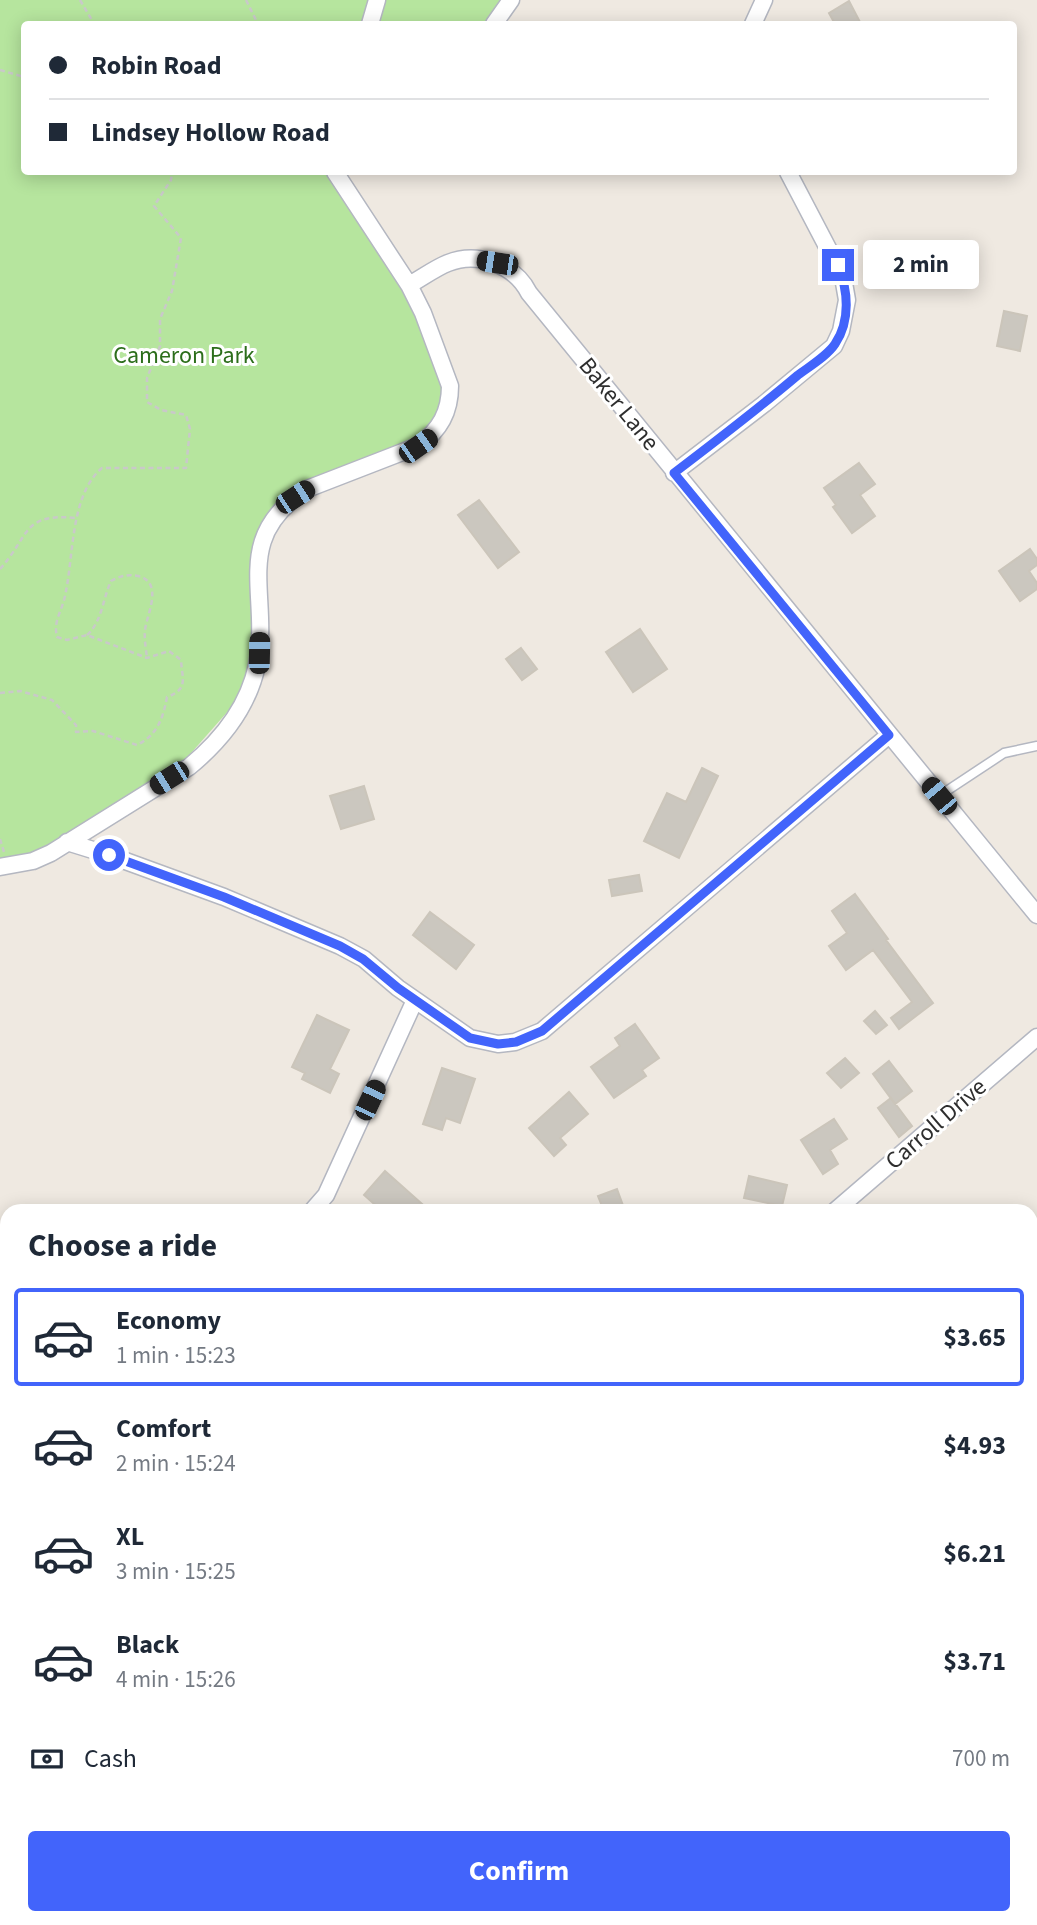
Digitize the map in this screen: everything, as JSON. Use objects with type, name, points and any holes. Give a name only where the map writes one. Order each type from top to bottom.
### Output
[{"type":"street","points":[[371,21],[377,0]]},
{"type":"street","points":[[496,21],[510,0]]},
{"type":"street","points":[[754,21],[764,0]]},
{"type":"street","points":[[0,867],[33,861],[189,766],[209,751],[242,708],[256,667],[259,653],[260,546],[274,518],[307,489],[418,446],[431,437],[444,420],[450,386],[423,313],[409,285],[337,175]]},
{"type":"street","points":[[674,473],[834,346],[841,331],[847,300],[843,277],[790,175]]},
{"type":"street","name":"Baker Lane","points":[[409,285],[447,263],[461,260],[497,263],[517,275],[674,473],[1037,915]]},
{"type":"street","points":[[67,842],[224,897],[340,946],[363,959],[470,1038],[484,1042],[516,1042],[542,1031],[889,735]]},
{"type":"street","points":[[318,1204],[326,1195],[415,1000]]},
{"type":"street","name":"Carroll Drive","points":[[843,1204],[1037,1037]]},
{"type":"lane","points":[[939,796],[1004,753],[1037,746]]},
{"type":"path","points":[[80,0],[94,21]]},
{"type":"path","points":[[246,0],[256,21]]},
{"type":"path","points":[[0,70],[21,76]]},
{"type":"path","points":[[147,658],[145,629],[152,594],[149,583],[141,577],[120,576],[111,581],[98,619],[87,635],[67,640],[57,637],[55,627],[65,598],[76,519],[91,477],[102,468],[186,468],[190,429],[186,415],[161,410],[147,402],[146,378],[160,346],[160,319],[172,291],[181,237],[153,206],[172,175]]},
{"type":"path","points":[[0,569],[33,523],[50,517],[76,519]]},
{"type":"path","points":[[0,693],[20,691],[52,699],[76,725],[76,732],[93,731],[137,745],[150,738],[163,718],[167,697],[178,693],[183,686],[181,660],[169,651],[147,658],[87,635]]},
{"type":"green space","name":"Cameron Park","points":[[0,0],[508,0],[490,21],[21,21],[21,175],[337,175],[409,285],[450,398],[418,446],[342,475],[274,518],[260,581],[252,684],[169,778],[51,853],[0,860]]},
{"type":"building","points":[[849,1],[859,21],[833,21],[829,13]]},
{"type":"building","points":[[1004,311],[1027,316],[1020,351],[997,346]]},
{"type":"building","points":[[859,463],[875,484],[860,495],[875,516],[852,533],[833,507],[836,505],[824,488]]},
{"type":"building","points":[[479,500],[519,552],[498,568],[458,515]]},
{"type":"building","points":[[1030,549],[1037,559],[1037,565],[1029,571],[1037,583],[1037,589],[1020,601],[999,571]]},
{"type":"building","points":[[640,629],[667,669],[633,692],[606,652]]},
{"type":"building","points":[[521,648],[537,669],[522,680],[506,659]]},
{"type":"building","points":[[702,768],[718,776],[679,858],[644,841],[667,793],[686,802]]},
{"type":"building","points":[[364,786],[374,819],[341,829],[330,796]]},
{"type":"building","points":[[639,875],[642,891],[612,896],[609,880]]},
{"type":"building","points":[[855,894],[933,1003],[899,1029],[891,1018],[912,1002],[873,950],[846,970],[829,946],[847,933],[832,911]]},
{"type":"building","points":[[430,912],[474,945],[456,969],[413,935]]},
{"type":"building","points":[[875,1011],[887,1025],[876,1034],[864,1021]]},
{"type":"building","points":[[317,1015],[349,1030],[330,1069],[339,1074],[330,1093],[302,1079],[305,1073],[292,1067]]},
{"type":"building","points":[[635,1024],[659,1058],[642,1070],[646,1076],[614,1098],[591,1067],[620,1046],[615,1038]]},
{"type":"building","points":[[845,1058],[859,1073],[841,1088],[827,1073]]},
{"type":"building","points":[[889,1061],[912,1091],[895,1104],[873,1074]]},
{"type":"building","points":[[442,1068],[475,1079],[460,1123],[446,1118],[442,1130],[423,1124]]},
{"type":"building","points":[[569,1092],[588,1114],[560,1138],[566,1145],[554,1156],[529,1128]]},
{"type":"building","points":[[891,1098],[912,1126],[899,1137],[878,1108]]},
{"type":"building","points":[[834,1119],[847,1139],[830,1150],[838,1164],[823,1174],[801,1140]]},
{"type":"building","points":[[385,1171],[422,1204],[374,1204],[364,1195]]},
{"type":"building","points":[[749,1176],[787,1185],[782,1204],[744,1198]]},
{"type":"building","points":[[617,1189],[622,1204],[601,1204],[598,1196]]},
{"type":"route","points":[[109,855],[224,897],[340,946],[363,959],[398,988],[470,1038],[498,1044],[530,1038],[542,1031],[889,735],[674,473],[834,346],[846,314],[847,300],[838,265]]}]
